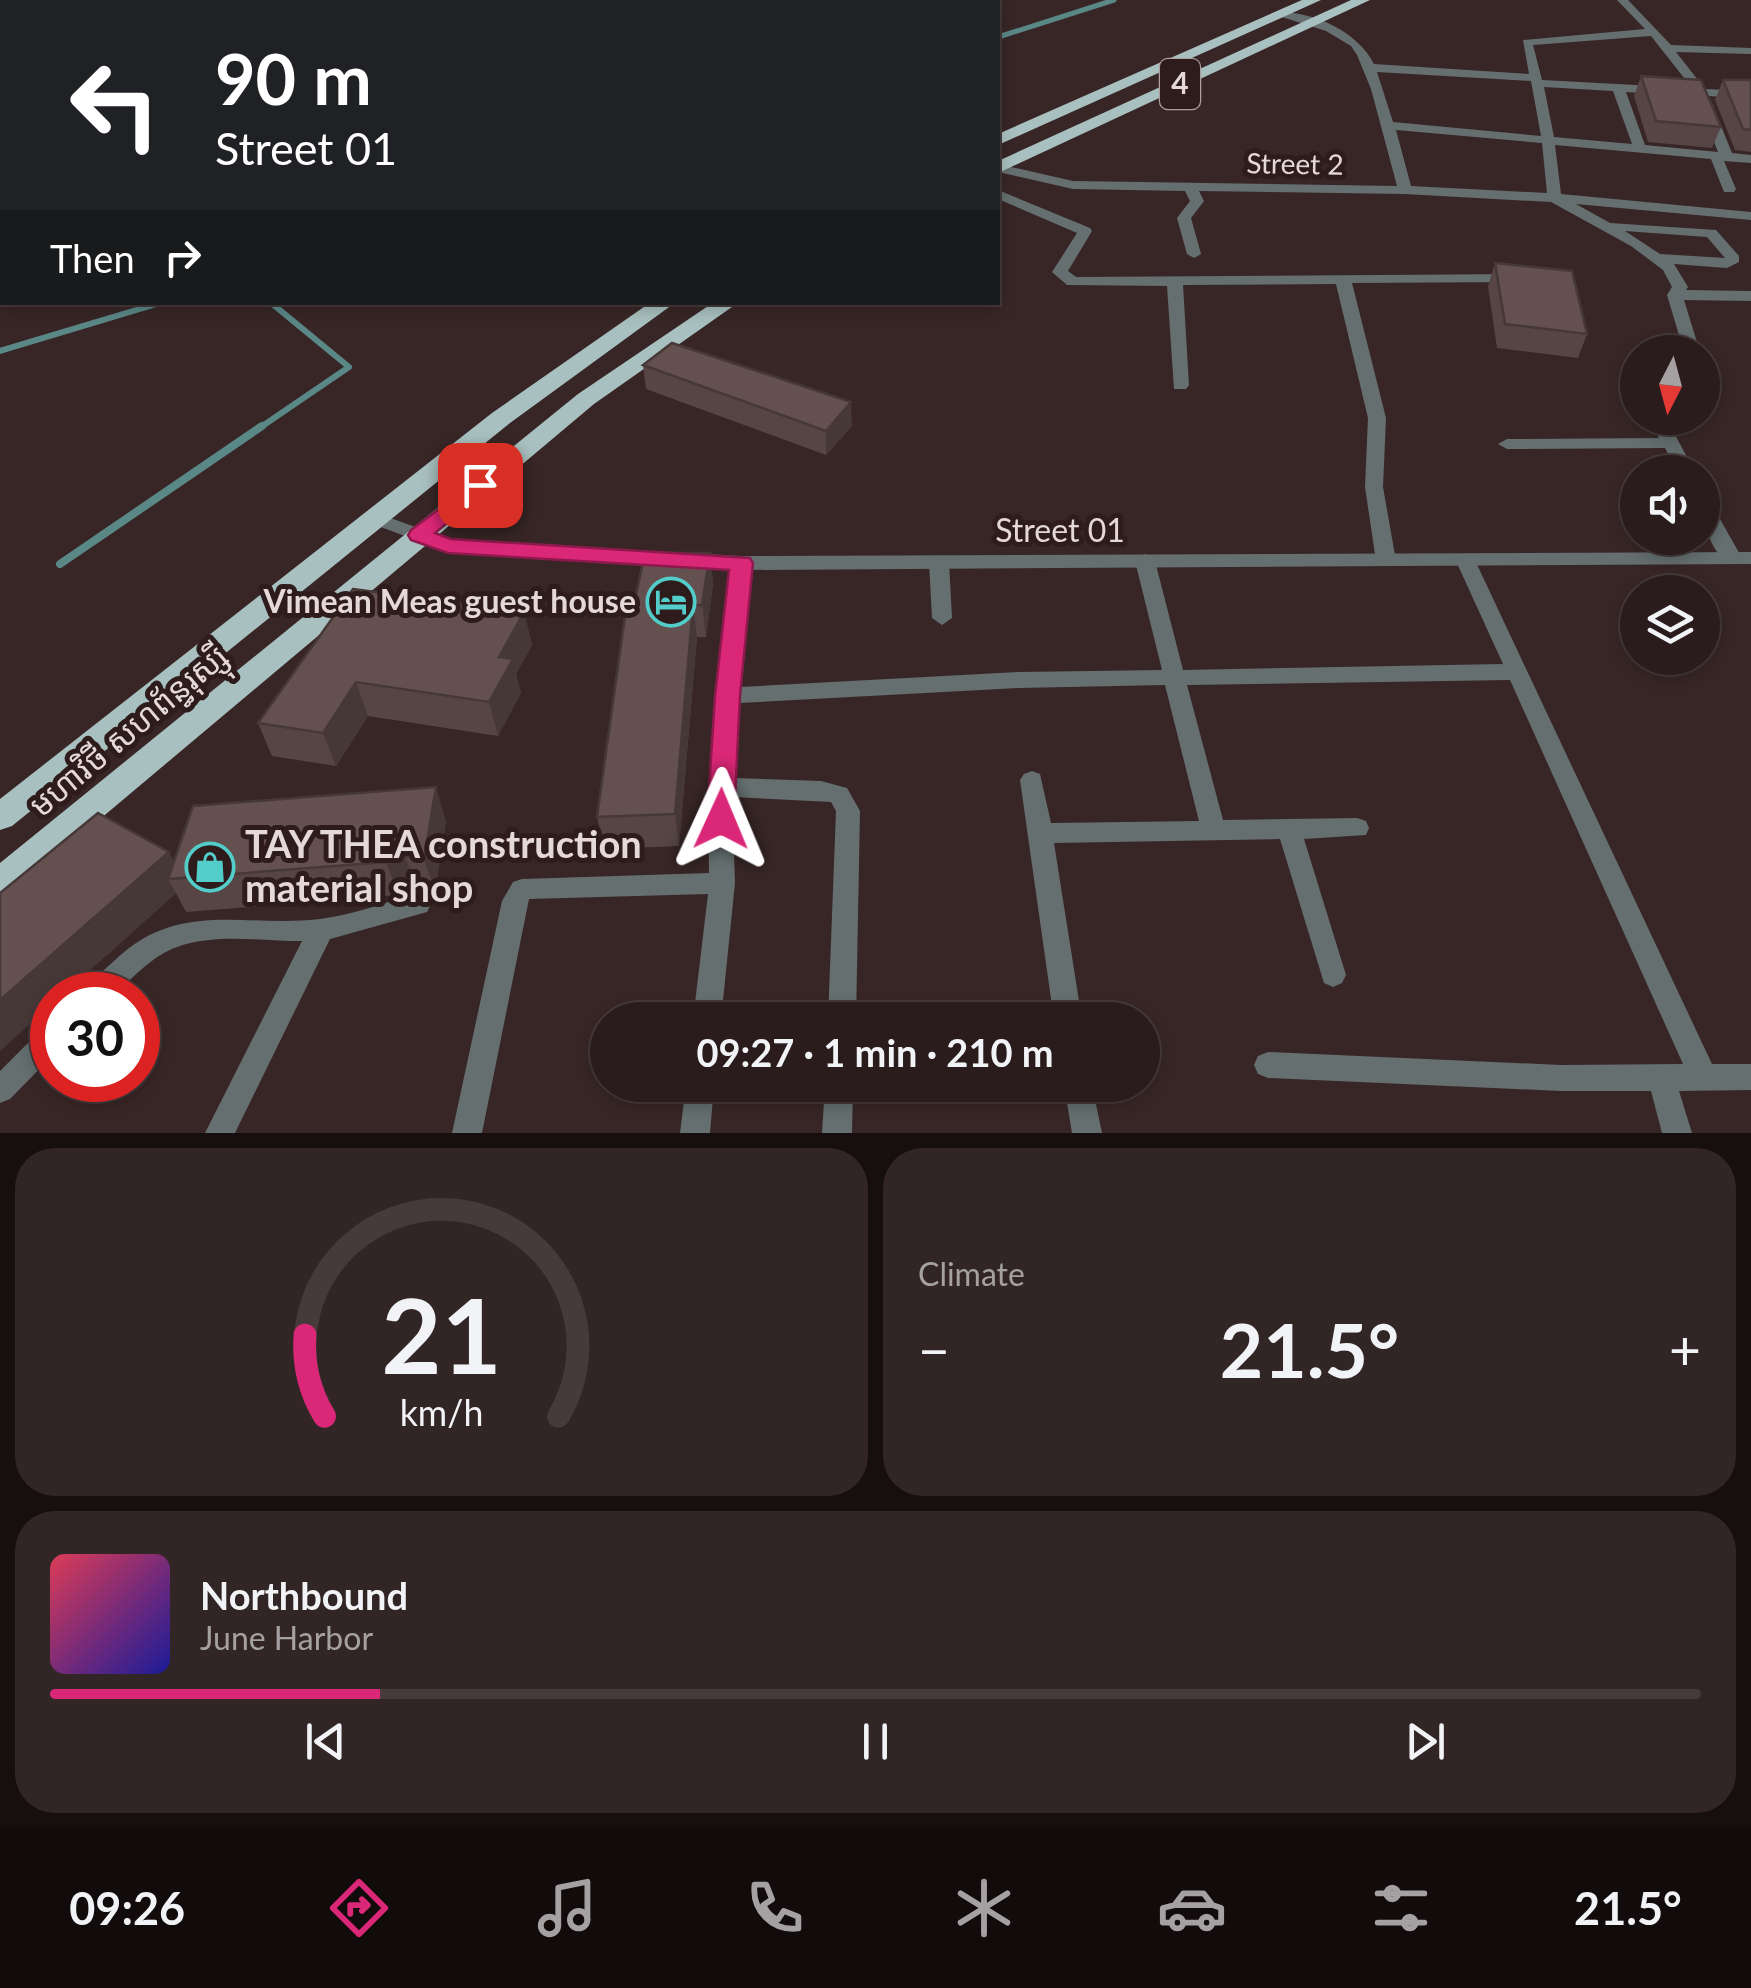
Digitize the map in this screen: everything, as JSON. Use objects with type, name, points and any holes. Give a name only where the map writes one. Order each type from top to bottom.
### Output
[{"type":"highway","name":"4","points":[[1000,139],[1314,0]]},
{"type":"highway","name":"4","points":[[1000,167],[1363,0]]},
{"type":"highway","name":"មហាវិថី សហព័ន្ធរុស្ស៊ី","points":[[0,817],[548,382],[662,305]]},
{"type":"highway","name":"មហាវិថី សហព័ន្ធរុស្ស៊ី","points":[[0,883],[608,382],[725,305]]},
{"type":"street","points":[[1622,0],[1656,34],[1701,92],[1729,189]]},
{"type":"street","points":[[1284,14],[1330,28],[1358,46],[1373,68],[1405,190]]},
{"type":"street","points":[[1724,38],[1656,34],[1530,39],[1554,198],[1751,216]]},
{"type":"street","points":[[1667,48],[1751,51]]},
{"type":"street","points":[[1373,68],[1751,96]]},
{"type":"street","points":[[1618,87],[1640,149]]},
{"type":"street","points":[[1385,125],[1751,159]]},
{"type":"street","name":"Street 2","points":[[1000,168],[1072,185],[1405,190],[1554,198],[1590,214],[1656,258]]},
{"type":"street","points":[[1190,188],[1197,201],[1184,218],[1194,254]]},
{"type":"street","points":[[1000,195],[1086,230],[1060,272],[1072,282],[1539,276]]},
{"type":"street","points":[[1610,226],[1711,233],[1734,260],[1728,263],[1656,258]]},
{"type":"street","points":[[1656,258],[1678,278],[1680,287],[1675,295],[1687,335]]},
{"type":"street","points":[[1340,278],[1346,286],[1377,418],[1374,487],[1386,561]]},
{"type":"street","points":[[1175,282],[1180,385]]},
{"type":"street","points":[[1675,295],[1751,296]]},
{"type":"street","points":[[1667,435],[1677,455]]},
{"type":"street","points":[[1506,444],[1671,443]]},
{"type":"street","name":"Street 01","points":[[374,518],[448,546],[742,563],[1741,558]]},
{"type":"street","points":[[1720,528],[1741,558]]},
{"type":"street","points":[[1145,561],[1213,830]]},
{"type":"street","points":[[1466,561],[1703,1076]]},
{"type":"street","points":[[939,562],[942,618]]},
{"type":"street","points":[[709,1002],[722,883],[720,787],[742,563]]},
{"type":"street","points":[[727,696],[960,682],[1517,672]]},
{"type":"street","points":[[1032,780],[1065,1002]]},
{"type":"street","points":[[720,787],[839,794],[848,810],[843,1002]]},
{"type":"street","points":[[1040,833],[1357,828]]},
{"type":"street","points":[[1289,829],[1333,975]]},
{"type":"street","points":[[466,1133],[515,902],[522,890],[722,883]]},
{"type":"street","points":[[121,972],[137,956],[167,938],[198,930],[320,930],[418,904]]},
{"type":"street","points":[[220,1133],[320,930]]},
{"type":"street","points":[[0,1090],[30,1060]]},
{"type":"street","points":[[1268,1065],[1560,1078],[1751,1077]]},
{"type":"street","points":[[1661,1077],[1677,1133]]},
{"type":"street","points":[[695,1133],[698,1102]]},
{"type":"street","points":[[837,1133],[838,1102]]},
{"type":"street","points":[[1081,1102],[1087,1133]]},
{"type":"building","points":[[1641,76],[1701,80],[1721,127],[1656,121]]},
{"type":"building","points":[[1723,80],[1751,80],[1751,130],[1743,129]]},
{"type":"building","points":[[1495,263],[1572,271],[1587,334],[1505,324]]},
{"type":"building","points":[[672,343],[851,402],[826,431],[643,365]]},
{"type":"building","points":[[645,553],[710,553],[702,605],[693,605],[675,814],[597,817],[626,609],[633,609]]},
{"type":"building","points":[[353,589],[524,612],[499,657],[513,659],[489,702],[356,682],[323,733],[258,723]]},
{"type":"building","points":[[436,787],[424,859],[405,856],[386,862],[168,879],[193,806]]},
{"type":"building","points":[[98,813],[169,852],[0,1000],[0,893]]},
{"type":"waterway","points":[[1000,36],[1114,0]]},
{"type":"waterway","points":[[0,351],[153,305]]},
{"type":"waterway","points":[[258,429],[349,367],[274,305]]},
{"type":"waterway","points":[[60,564],[262,426]]},
{"type":"place","name":"Vimean Meas guest house","points":[[671,602]]},
{"type":"place","name":"TAY THEA construction material shop","points":[[210,867]]},
{"type":"route","points":[[480,485],[419,535],[448,546],[742,563],[727,696],[721,819]]}]
